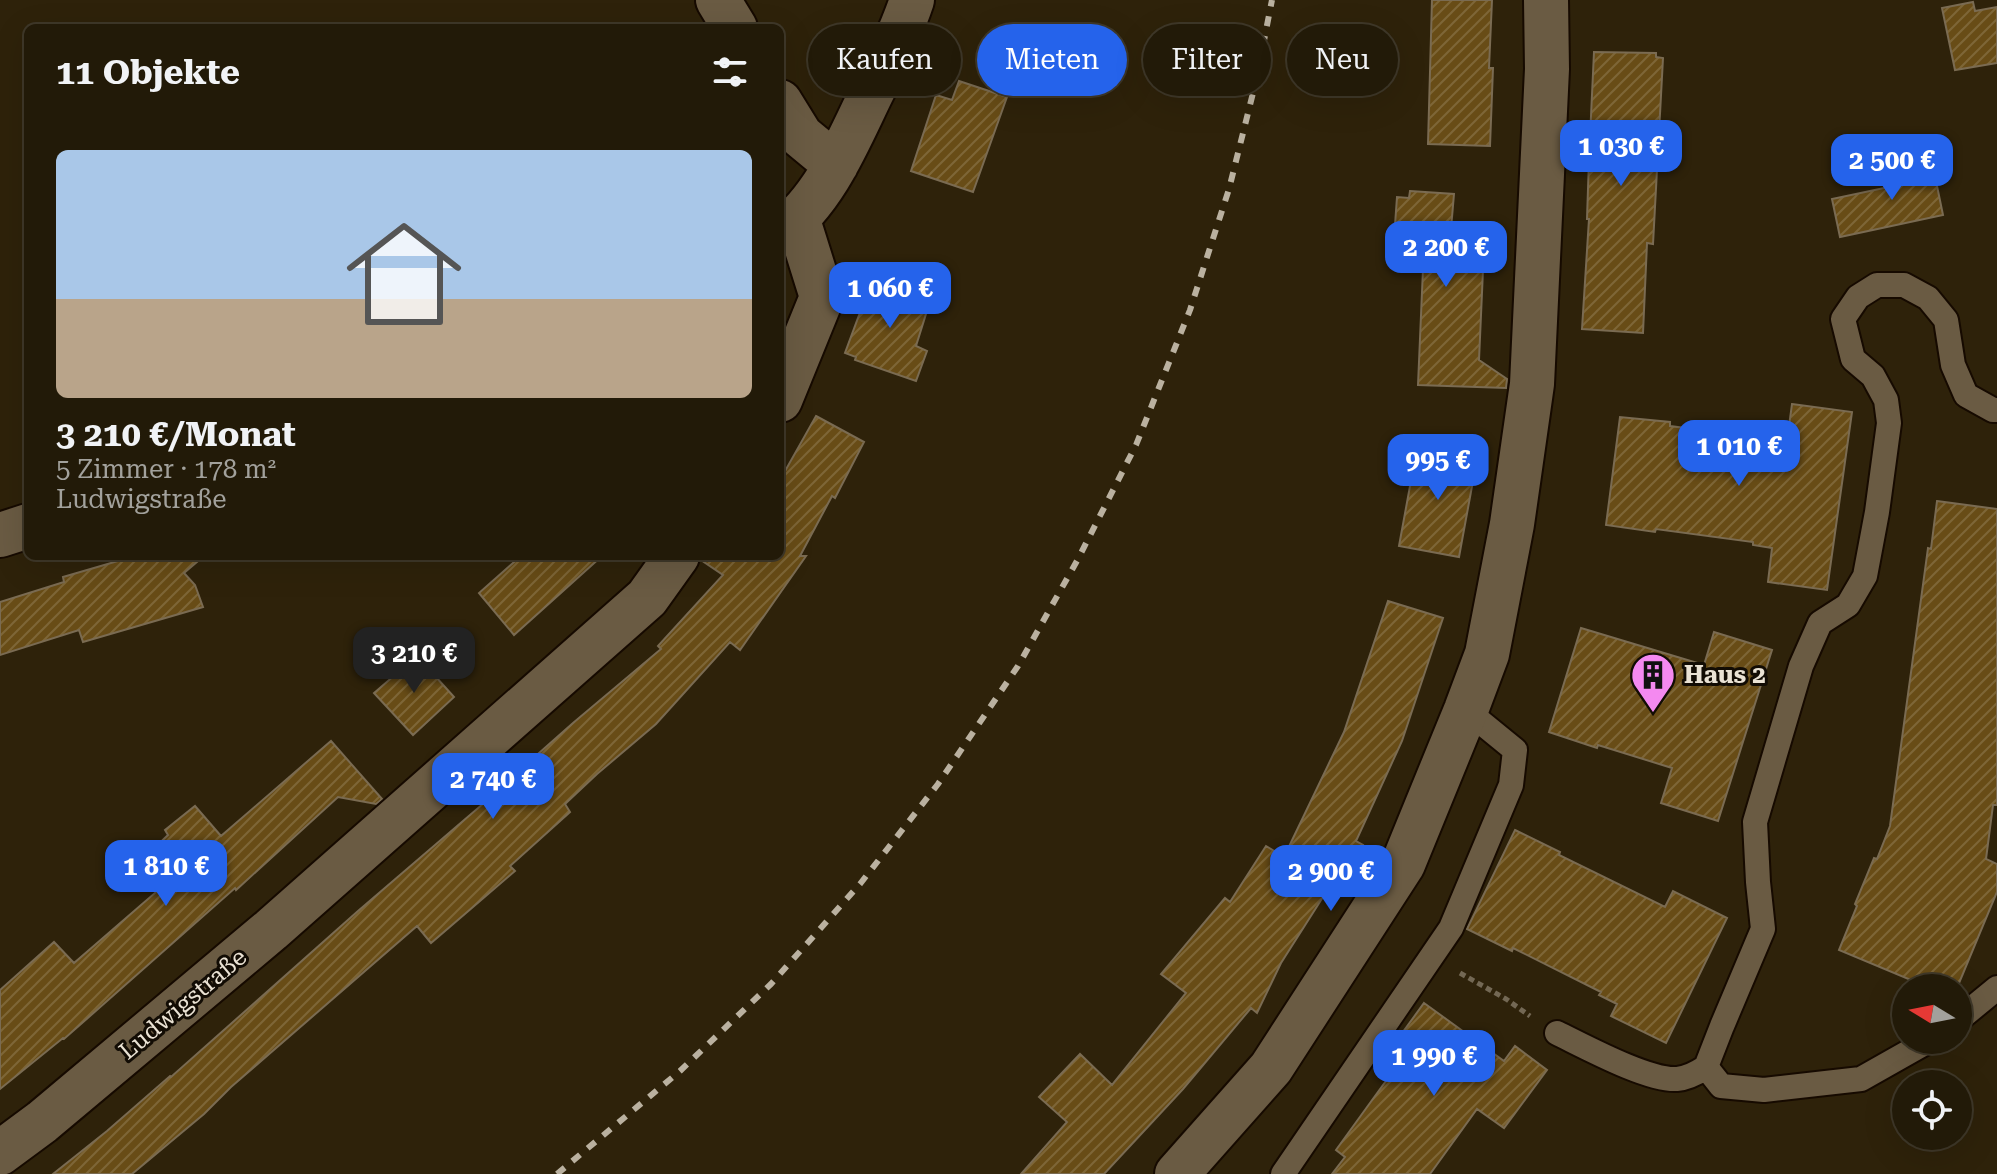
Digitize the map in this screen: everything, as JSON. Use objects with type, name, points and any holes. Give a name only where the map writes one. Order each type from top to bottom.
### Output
[{"type":"street","points":[[718,0],[733,24]]},
{"type":"street","points":[[784,390],[822,297],[789,226],[836,165],[903,27],[912,0]]},
{"type":"street","points":[[1177,1174],[1271,1068],[1403,864],[1487,654],[1512,524],[1532,384],[1547,69],[1546,0]]},
{"type":"street","points":[[784,108],[801,136],[836,165]]},
{"type":"street","points":[[0,535],[24,527]]},
{"type":"street","name":"Ludwigstraße","points":[[0,1153],[42,1122],[318,889],[647,598],[674,560]]},
{"type":"lane","points":[[1557,1033],[1659,1078],[1692,1076],[1706,1067],[1763,929],[1755,822],[1801,666],[1820,623],[1848,605],[1865,576],[1877,512],[1889,423],[1886,400],[1873,376],[1853,359],[1843,319],[1858,297],[1877,285],[1904,285],[1928,298],[1946,320],[1953,365],[1966,395],[1997,410]]},
{"type":"lane","points":[[1283,1174],[1451,928],[1511,785],[1515,750],[1466,710]]},
{"type":"lane","points":[[1972,1009],[1997,988]]},
{"type":"lane","points":[[1706,1067],[1721,1086],[1764,1090],[1861,1079],[1905,1054]]},
{"type":"path","points":[[1432,957],[1506,999],[1557,1033]]},
{"type":"building","points":[[1432,0],[1492,0],[1490,146],[1428,144]]},
{"type":"building","points":[[1973,2],[1975,11],[1997,7],[1997,63],[1955,70],[1942,8]]},
{"type":"building","points":[[1594,52],[1656,53],[1656,57],[1663,58],[1653,244],[1647,243],[1643,333],[1582,329]]},
{"type":"building","points":[[961,82],[977,87],[977,96],[1007,97],[973,192],[911,171],[936,96],[952,100],[953,96],[961,96]]},
{"type":"building","points":[[1931,157],[1943,215],[1840,237],[1832,199],[1903,184],[1899,165]]},
{"type":"building","points":[[1410,191],[1454,194],[1451,229],[1494,232],[1492,270],[1483,270],[1479,360],[1507,379],[1506,388],[1418,385],[1423,269],[1392,267],[1397,197],[1409,198]]},
{"type":"building","points":[[900,278],[910,294],[930,301],[916,346],[927,351],[916,381],[855,360],[856,357],[845,353],[871,283]]},
{"type":"building","points":[[1792,404],[1852,412],[1827,590],[1768,582],[1772,548],[1753,545],[1753,542],[1606,525],[1620,417],[1787,441]]},
{"type":"building","points":[[816,416],[864,442],[800,556],[806,556],[740,650],[730,642],[656,724],[565,804],[570,812],[510,866],[515,871],[431,943],[417,926],[132,1174],[53,1174],[171,1077],[661,649],[658,646],[723,575],[701,560],[784,560],[784,473]]},
{"type":"building","points":[[1417,448],[1477,459],[1459,557],[1399,546]]},
{"type":"building","points":[[1937,501],[1997,509],[1997,805],[1993,805],[1986,859],[1997,864],[1997,892],[1963,974],[1896,974],[1839,950],[1857,906],[1855,904],[1890,826],[1928,548],[1931,549]]},
{"type":"building","points":[[121,560],[199,560],[184,573],[195,585],[203,607],[83,642],[79,630],[0,655],[0,602],[64,582],[63,577]]},
{"type":"building","points":[[516,560],[598,560],[514,635],[479,593]]},
{"type":"building","points":[[1388,601],[1443,618],[1402,741],[1356,841],[1363,845],[1338,891],[1330,886],[1281,963],[1257,1013],[1251,1008],[1183,1089],[1104,1174],[1021,1174],[1067,1122],[1039,1097],[1080,1054],[1112,1085],[1186,993],[1161,974],[1225,898],[1230,902],[1266,846],[1284,857],[1344,732]]},
{"type":"building","name":"Haus 2","points":[[1581,628],[1704,665],[1714,632],[1772,650],[1718,821],[1661,803],[1672,768],[1549,732]]},
{"type":"building","points":[[417,656],[454,697],[413,735],[374,693]]},
{"type":"building","points":[[331,741],[382,799],[376,804],[338,797],[64,1039],[0,1089],[0,990],[54,942],[74,963],[170,880],[148,854],[168,835],[165,830],[195,806],[221,836]]},
{"type":"building","points":[[1515,830],[1665,907],[1673,891],[1727,918],[1666,1043],[1611,1016],[1617,1004],[1599,995],[1601,992],[1467,929]]},
{"type":"building","points":[[1424,1003],[1504,1061],[1515,1046],[1547,1070],[1504,1128],[1477,1109],[1430,1174],[1332,1174],[1345,1157],[1336,1150],[1396,1067],[1384,1058]]},
{"type":"railway","points":[[557,1174],[680,1071],[771,984],[860,884],[938,784],[1018,666],[1078,559],[1136,445],[1190,310],[1229,189],[1272,0]]},
{"type":"place","name":"Haus 2","points":[[1653,714]]}]
